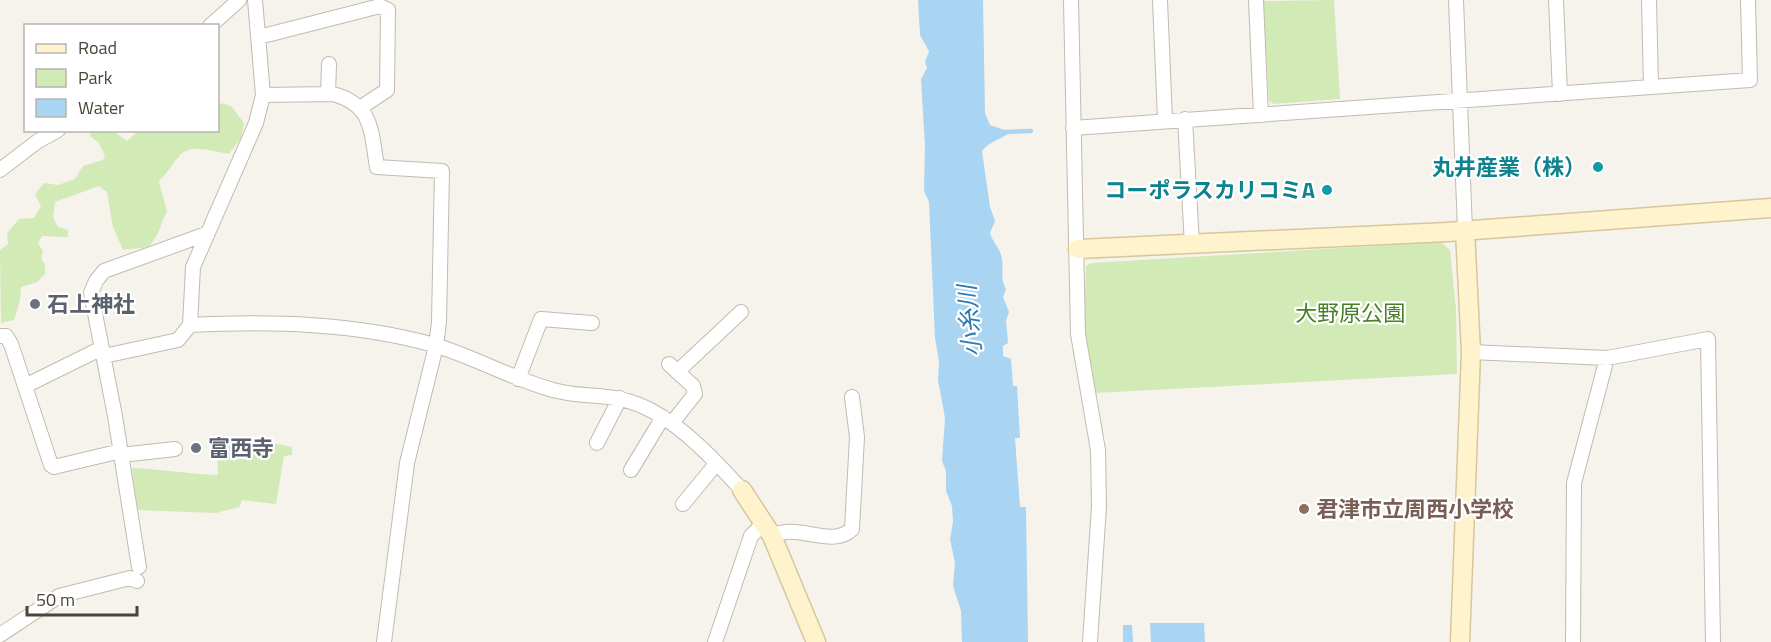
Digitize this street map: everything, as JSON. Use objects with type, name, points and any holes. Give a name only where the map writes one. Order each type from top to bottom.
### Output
[{"type":"street","points":[[212,24],[239,0]]},
{"type":"street","points":[[25,386],[103,352],[178,340],[190,325],[193,267],[256,123],[263,95],[255,0]]},
{"type":"street","points":[[1071,0],[1078,334],[1092,400],[1098,450],[1099,506],[1090,642]]},
{"type":"street","points":[[1160,0],[1165,120]]},
{"type":"street","points":[[1256,0],[1261,115]]},
{"type":"street","points":[[1456,0],[1471,352],[1460,642]]},
{"type":"street","points":[[1556,0],[1560,94]]},
{"type":"street","points":[[1649,0],[1651,87]]},
{"type":"street","points":[[1073,128],[1750,80],[1748,0]]},
{"type":"street","points":[[259,37],[380,6],[388,10],[387,90],[360,108]]},
{"type":"street","points":[[328,94],[329,64]]},
{"type":"street","points":[[263,95],[328,94],[341,96],[360,108],[375,139],[377,167],[442,171],[439,322],[436,346],[407,463],[384,642]]},
{"type":"street","points":[[1185,119],[1192,246]]},
{"type":"street","points":[[0,170],[38,141],[54,132]]},
{"type":"street","points":[[1078,249],[1192,246],[1465,230],[1771,208]]},
{"type":"street","points":[[0,635],[59,596],[138,574],[121,453],[92,293],[96,280],[104,271],[206,234]]},
{"type":"street","points":[[631,470],[667,420],[695,394],[693,386],[673,368],[741,312]]},
{"type":"street","points":[[518,379],[540,318],[591,324]]},
{"type":"street","points":[[190,325],[302,325],[388,334],[436,346],[518,379],[555,391],[620,398],[667,420],[742,490],[768,529],[816,642]]},
{"type":"street","points":[[0,336],[6,336],[9,340],[51,465],[54,467],[121,453],[175,449]]},
{"type":"street","points":[[1471,352],[1607,358],[1707,339],[1713,642]]},
{"type":"street","points":[[1573,642],[1574,483],[1607,358]]},
{"type":"street","points":[[715,642],[752,536],[768,529],[833,537],[846,534],[852,529],[857,437],[852,396]]},
{"type":"street","points":[[597,443],[620,398]]},
{"type":"street","points":[[683,504],[716,464]]},
{"type":"green space","points":[[1334,0],[1340,99],[1273,104],[1269,101],[1263,1]]},
{"type":"green space","points":[[224,103],[232,107],[244,123],[241,138],[229,154],[198,149],[186,151],[178,157],[159,181],[167,212],[158,234],[148,247],[123,250],[113,227],[107,192],[99,186],[55,202],[53,217],[58,227],[68,230],[68,237],[42,236],[38,243],[43,251],[41,259],[45,264],[45,274],[37,282],[21,287],[14,320],[1,323],[0,250],[8,244],[7,233],[19,219],[34,218],[41,206],[35,194],[44,183],[58,185],[75,179],[83,166],[103,160],[105,155],[98,142],[90,136],[91,132],[114,132],[127,141],[137,132],[219,132],[219,105]]},
{"type":"green space","name":"大野原公園","points":[[1441,242],[1450,250],[1456,309],[1457,374],[1094,393],[1084,334],[1086,266],[1091,263]]},
{"type":"green space","points":[[248,438],[292,447],[292,455],[284,456],[276,504],[242,500],[239,507],[216,513],[137,510],[132,468],[218,475],[217,445],[246,446]]},
{"type":"water","name":"小糸川","points":[[918,0],[983,0],[985,113],[990,125],[1010,132],[982,151],[990,207],[995,221],[990,233],[1002,259],[1003,281],[1006,289],[1003,297],[1009,312],[1006,321],[1008,343],[1003,346],[1003,356],[1011,359],[1013,386],[1017,386],[1020,438],[1015,438],[1020,507],[1026,507],[1028,642],[962,642],[961,611],[953,586],[955,563],[950,539],[953,522],[952,506],[946,491],[946,471],[942,461],[945,418],[938,380],[939,361],[935,338],[929,202],[924,191],[925,146],[921,79],[927,68],[925,62],[929,51],[920,35]]},
{"type":"water","points":[[1150,623],[1204,623],[1205,642],[1151,642]]},
{"type":"water","points":[[1123,625],[1132,625],[1133,642],[1123,642]]},
{"type":"waterway","points":[[1004,132],[1031,131]]},
{"type":"place","name":"丸井産業（株）","points":[[1598,167]]},
{"type":"place","name":"コーポラスカリコミA","points":[[1327,190]]},
{"type":"place","name":"石上神社","points":[[35,304]]},
{"type":"place","name":"富西寺","points":[[196,448]]},
{"type":"place","name":"君津市立周西小学校","points":[[1304,509]]}]
